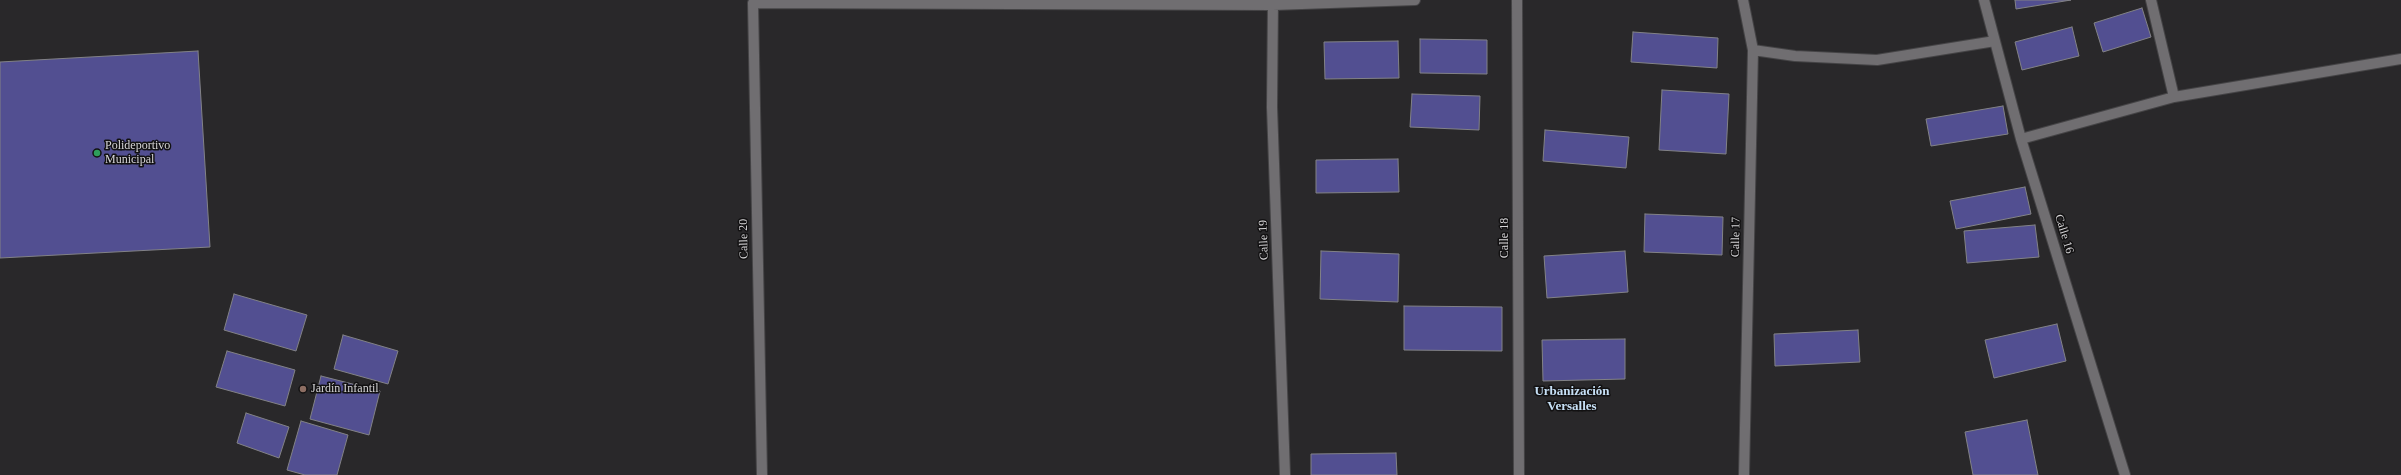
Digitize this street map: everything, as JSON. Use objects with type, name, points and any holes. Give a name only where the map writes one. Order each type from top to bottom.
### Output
[{"type":"street","points":[[1273,2],[1415,0]]},
{"type":"street","name":"Calle 18","points":[[1517,0],[1519,475]]},
{"type":"street","name":"Calle 17","points":[[1743,0],[1753,50],[1744,475]]},
{"type":"street","name":"Calle 16","points":[[1984,0],[2021,139],[2125,475]]},
{"type":"street","points":[[2151,0],[2174,97]]},
{"type":"street","name":"Calle 20","points":[[762,475],[753,3],[1273,2]]},
{"type":"street","name":"Calle 19","points":[[1273,2],[1272,107],[1285,475]]},
{"type":"street","points":[[1753,50],[1795,56],[1877,60],[1995,41]]},
{"type":"street","points":[[2021,139],[2174,97],[2401,59]]},
{"type":"building","points":[[2015,0],[2071,0],[2016,9]]},
{"type":"building","points":[[2142,8],[2151,37],[2103,52],[2094,23]]},
{"type":"building","points":[[2072,27],[2079,56],[2022,70],[2015,42]]},
{"type":"building","points":[[1633,32],[1718,38],[1717,68],[1631,62]]},
{"type":"building","points":[[1420,39],[1487,40],[1487,74],[1420,73]]},
{"type":"building","points":[[1398,41],[1399,78],[1325,79],[1324,42]]},
{"type":"building","points":[[198,51],[210,247],[0,258],[0,62]]},
{"type":"building","points":[[1662,90],[1729,94],[1726,154],[1659,150]]},
{"type":"building","points":[[1412,94],[1480,96],[1479,130],[1410,127]]},
{"type":"building","points":[[2003,106],[2008,134],[1931,146],[1926,119]]},
{"type":"building","points":[[1545,130],[1629,137],[1626,168],[1543,161]]},
{"type":"building","points":[[1398,159],[1399,192],[1316,193],[1316,160]]},
{"type":"building","points":[[2025,187],[2031,214],[1956,229],[1950,201]]},
{"type":"building","points":[[1645,214],[1723,217],[1722,255],[1644,252]]},
{"type":"building","points":[[2035,225],[2039,257],[1967,263],[1964,231]]},
{"type":"building","points":[[1321,251],[1399,254],[1398,302],[1320,299]]},
{"type":"building","points":[[1625,251],[1628,292],[1547,298],[1544,256]]},
{"type":"building","points":[[234,294],[307,315],[296,351],[224,330]]},
{"type":"building","points":[[1404,306],[1502,307],[1502,351],[1404,350]]},
{"type":"building","points":[[2057,324],[2066,361],[1994,378],[1985,340]]},
{"type":"building","points":[[1858,330],[1860,362],[1775,366],[1774,334]]},
{"type":"building","points":[[343,335],[398,351],[388,384],[334,369]]},
{"type":"building","points":[[1625,339],[1625,379],[1543,381],[1542,340]]},
{"type":"building","points":[[227,351],[295,370],[285,406],[216,387]]},
{"type":"building","points":[[321,376],[380,391],[369,435],[310,419]]},
{"type":"building","points":[[246,413],[289,427],[279,458],[237,443]]},
{"type":"building","points":[[2027,420],[2038,475],[1973,475],[1965,432]]},
{"type":"building","points":[[301,421],[348,435],[337,475],[305,475],[287,470]]},
{"type":"building","points":[[1396,453],[1397,475],[1311,475],[1311,454]]},
{"type":"place","name":"Polideportivo Municipal","points":[[97,153]]},
{"type":"place","name":"Jardín Infantil","points":[[303,389]]},
{"type":"district","name":"Urbanización Versalles","points":[[1572,400]]}]
